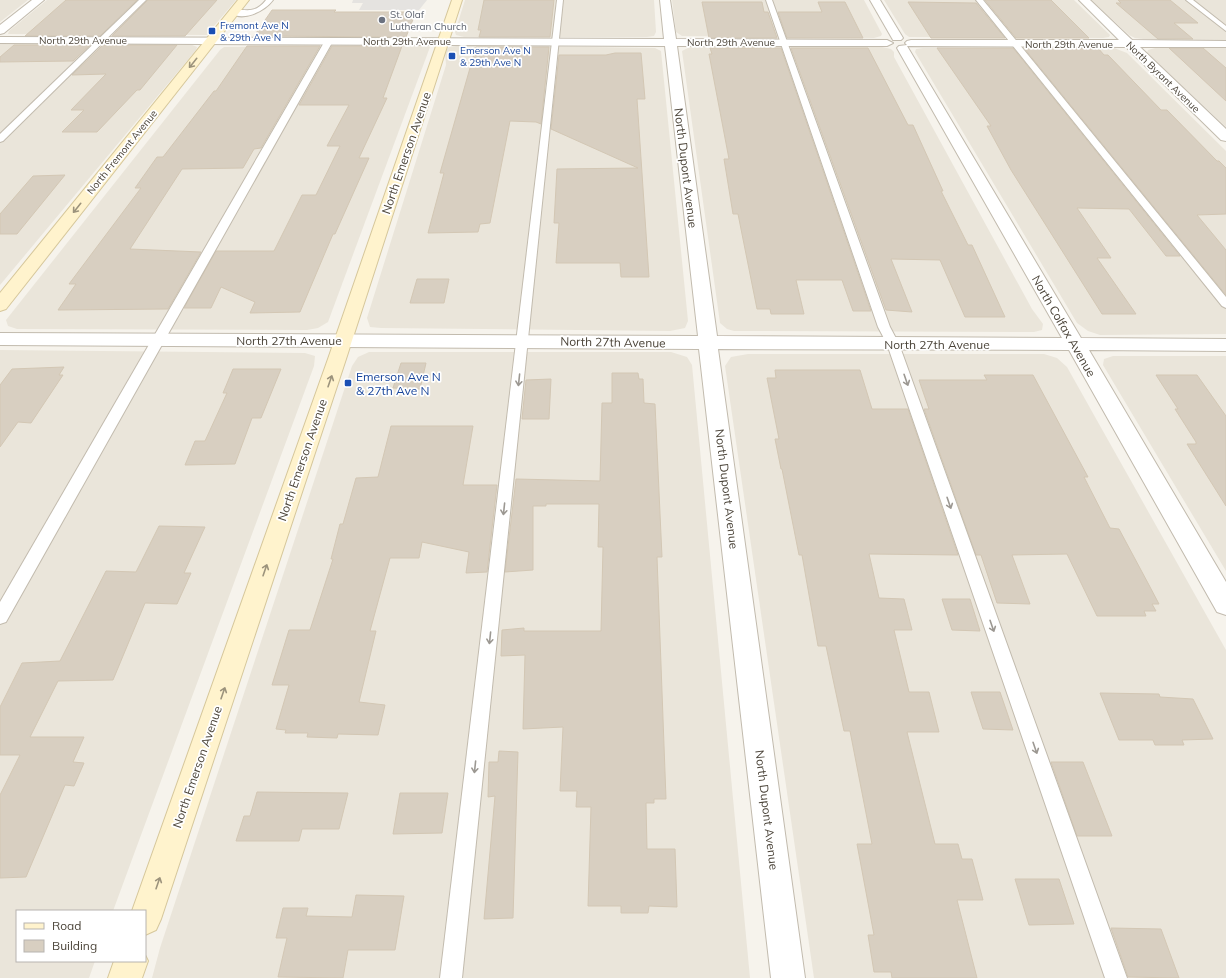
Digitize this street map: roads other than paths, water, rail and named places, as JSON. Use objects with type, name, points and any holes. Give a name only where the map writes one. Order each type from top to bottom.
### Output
[{"type":"street","points":[[0,31],[39,0]]},
{"type":"street","name":"North Fremont Avenue","points":[[0,305],[244,0]]},
{"type":"street","name":"North Emerson Avenue","points":[[146,916],[343,341],[457,0]]},
{"type":"street","name":"North Dupont Avenue","points":[[665,0],[788,978]]},
{"type":"street","name":"North Colfax Avenue","points":[[874,0],[1226,604]]},
{"type":"street","name":"North Byrant Avenue","points":[[1084,0],[1226,137]]},
{"type":"street","name":"North 29th Avenue","points":[[0,40],[1226,44]]},
{"type":"street","name":"North 27th Avenue","points":[[0,339],[1226,345]]},
{"type":"street","points":[[125,978],[131,962]]},
{"type":"lane","points":[[0,139],[143,0]]},
{"type":"lane","points":[[234,13],[254,13],[263,10],[270,0]]},
{"type":"lane","points":[[452,978],[560,0]]},
{"type":"lane","points":[[769,0],[884,327],[893,344],[1116,978]]},
{"type":"lane","points":[[979,0],[1226,304]]},
{"type":"lane","points":[[1189,0],[1226,29]]},
{"type":"lane","points":[[0,617],[329,41]]},
{"type":"place","name":"St. Olaf Lutheran Church","points":[[382,20]]},
{"type":"place","name":"Fremont Ave N & 29th Ave N","points":[[212,31]]},
{"type":"place","name":"Emerson Ave N & 29th Ave N","points":[[452,56]]},
{"type":"place","name":"Emerson Ave N & 27th Ave N","points":[[348,383]]}]
